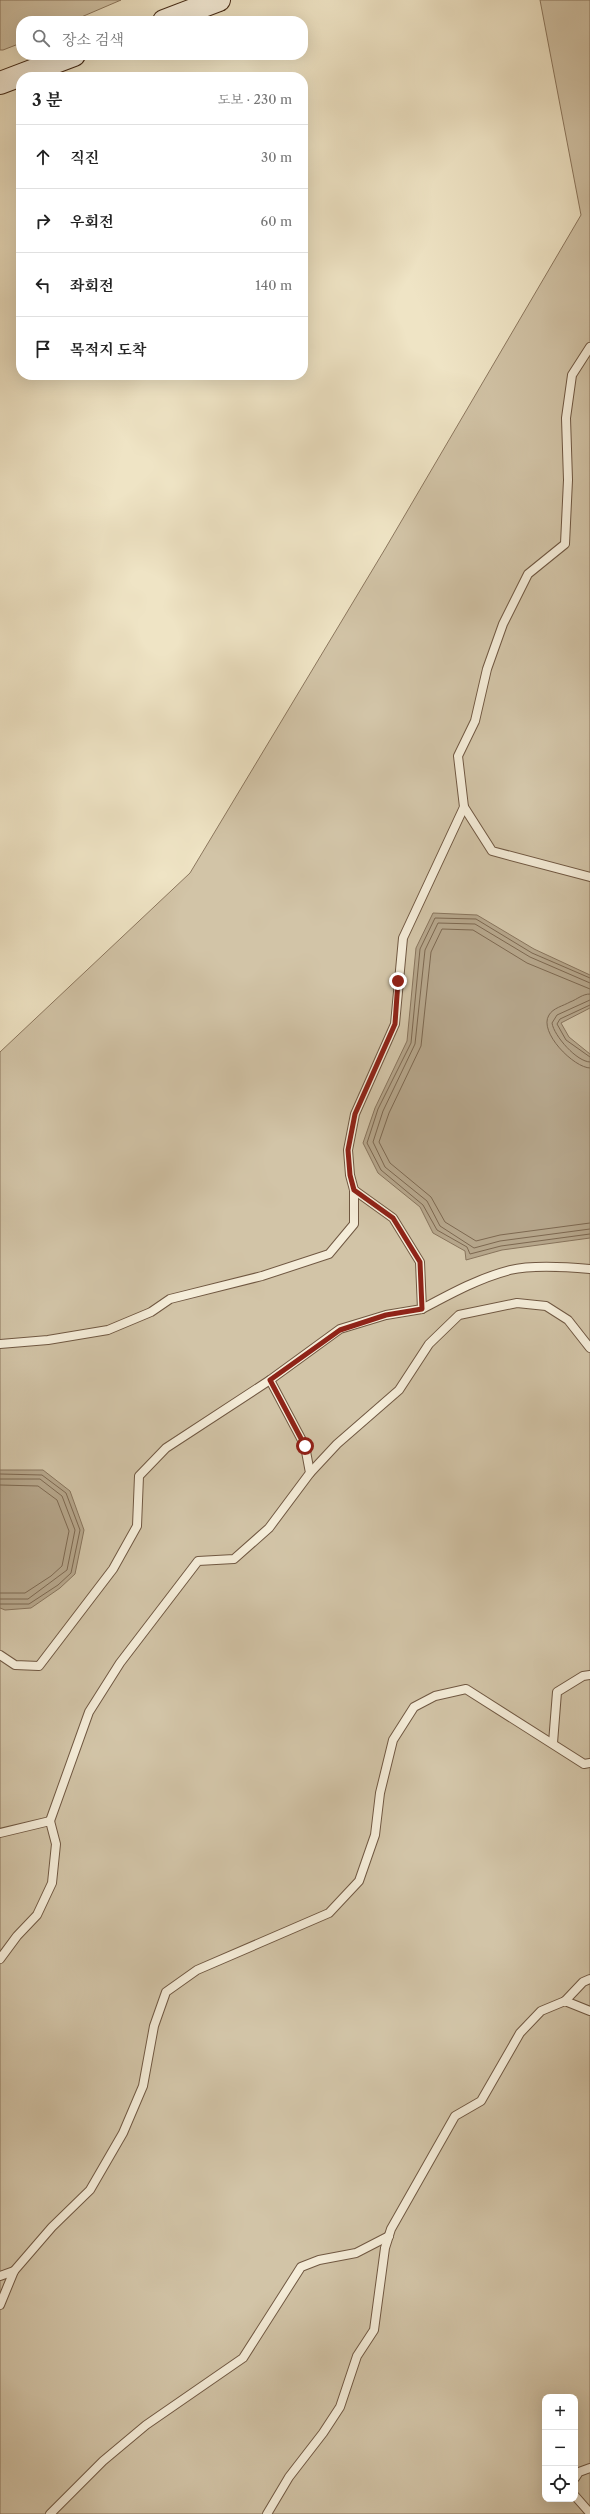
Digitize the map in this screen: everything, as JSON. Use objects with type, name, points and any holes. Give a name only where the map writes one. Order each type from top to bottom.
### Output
[{"type":"main road","points":[[177,16],[219,0]]},
{"type":"main road","points":[[29,72],[61,60]]},
{"type":"main road","points":[[0,83],[16,77]]},
{"type":"lane","points":[[590,347],[572,375],[566,418],[568,480],[565,544],[528,574],[503,624],[487,669],[475,721],[458,756],[464,807],[492,851],[590,877]]},
{"type":"lane","points":[[0,1344],[48,1340],[108,1330],[151,1312],[170,1299],[262,1276],[329,1254],[354,1224],[354,1190],[350,1175],[348,1150],[355,1114],[395,1024],[403,938],[464,807]]},
{"type":"lane","points":[[354,1190],[393,1218],[420,1262],[422,1309]]},
{"type":"lane","points":[[0,1655],[15,1665],[39,1666],[113,1569],[137,1526],[139,1476],[166,1448],[270,1380],[340,1330],[386,1315],[422,1309],[458,1290],[511,1270],[568,1266],[590,1269]]},
{"type":"lane","points":[[0,1959],[16,1936],[37,1915],[52,1883],[56,1844],[50,1821],[89,1712],[120,1663],[198,1561],[234,1559],[269,1528],[310,1473],[337,1444],[399,1390],[429,1344],[459,1315],[517,1303],[546,1306],[568,1320],[590,1348]]},
{"type":"lane","points":[[270,1380],[305,1446],[310,1473]]},
{"type":"lane","points":[[553,1743],[557,1692],[583,1676],[590,1674]]},
{"type":"lane","points":[[0,2305],[14,2271],[52,2227],[90,2190],[123,2133],[143,2086],[154,2026],[166,1992],[197,1970],[329,1913],[359,1881],[375,1835],[380,1793],[394,1740],[414,1707],[435,1696],[466,1689],[584,1764],[590,1763]]},
{"type":"lane","points":[[0,1833],[50,1821]]},
{"type":"lane","points":[[267,2514],[289,2477],[323,2434],[340,2406],[357,2356],[374,2330],[388,2236],[455,2116],[481,2101],[520,2033],[541,2011],[565,2001],[583,1982],[590,1979]]},
{"type":"lane","points":[[565,2001],[590,2011]]},
{"type":"lane","points":[[50,2514],[103,2462],[146,2425],[242,2358],[301,2267],[319,2260],[356,2253],[388,2236]]},
{"type":"lane","points":[[0,2276],[14,2271]]},
{"type":"lane","points":[[578,2474],[590,2468]]},
{"type":"lane","points":[[578,2499],[590,2512]]},
{"type":"shaded area","points":[[0,0],[121,0],[84,16],[16,16],[16,45],[0,50]]},
{"type":"shaded area","points":[[540,0],[590,0],[590,2514],[0,2514],[0,1052],[190,873],[385,549],[581,215]]},
{"type":"water","points":[[433,913],[477,915],[534,949],[590,975],[590,1008],[561,1023],[569,1037],[590,1054],[590,1238],[502,1250],[466,1260],[465,1251],[433,1233],[420,1207],[378,1173],[363,1143],[375,1108],[407,1041],[416,948]]},
{"type":"water","points":[[0,1470],[43,1470],[70,1491],[84,1530],[75,1574],[60,1588],[31,1608],[5,1610],[0,1608]]},
{"type":"route","points":[[305,1446],[270,1380],[340,1330],[386,1315],[422,1309],[420,1262],[393,1218],[354,1190],[350,1175],[348,1150],[355,1114],[395,1024],[398,981]]}]
